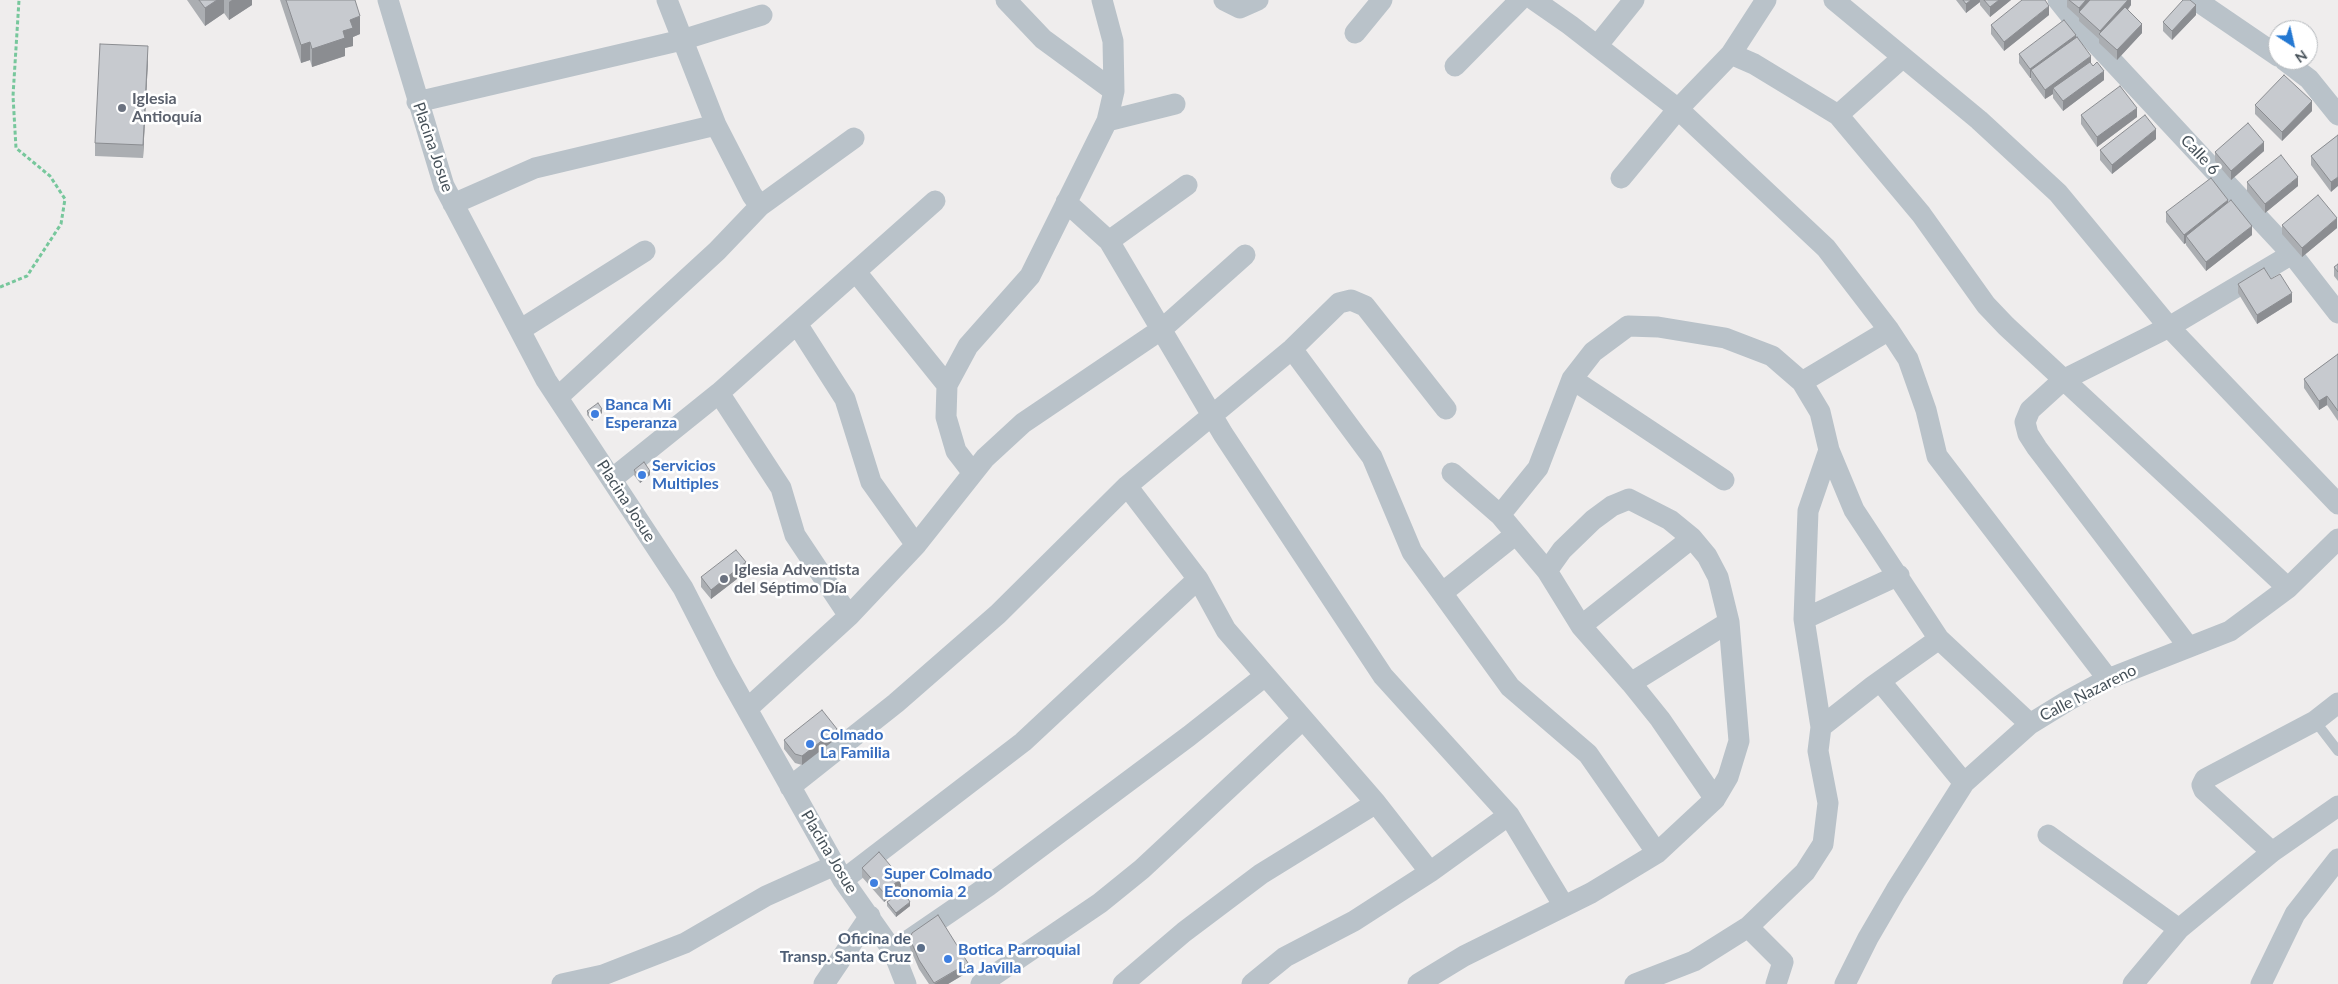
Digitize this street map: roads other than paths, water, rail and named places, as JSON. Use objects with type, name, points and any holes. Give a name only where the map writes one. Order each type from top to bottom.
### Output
[{"type":"street","name":"Placina Josue","points":[[390,0],[417,102],[444,186],[453,204],[558,397],[683,588],[747,709],[839,873],[893,951],[906,984]]},
{"type":"street","points":[[667,0],[716,126],[752,195],[760,206]]},
{"type":"street","points":[[1006,0],[1043,39],[1114,91]]},
{"type":"street","points":[[973,473],[956,451],[946,417],[947,385],[968,346],[1030,276],[1107,120],[1114,91],[1113,41],[1102,0]]},
{"type":"street","points":[[1224,0],[1240,8],[1258,0]]},
{"type":"street","points":[[1355,33],[1382,0]]},
{"type":"street","points":[[1456,66],[1520,0]]},
{"type":"street","points":[[1534,0],[1678,109],[1826,248],[1889,330],[1908,360],[1926,410],[1936,456],[2108,680]]},
{"type":"street","points":[[1597,46],[1634,0]]},
{"type":"street","points":[[1621,178],[1678,109],[1731,54],[1766,0]]},
{"type":"street","points":[[1834,0],[1979,120],[2058,193],[2169,327],[2338,504]]},
{"type":"street","name":"Calle 6","points":[[2058,0],[2074,20],[2292,254],[2338,313]]},
{"type":"street","points":[[2196,0],[2268,49]]},
{"type":"street","points":[[417,102],[682,40],[762,15]]},
{"type":"street","points":[[1731,54],[1754,64],[1838,115],[1921,214],[1986,305],[2006,326],[2288,588]]},
{"type":"street","points":[[1838,115],[1902,58]]},
{"type":"street","points":[[2297,70],[2309,79],[2338,115]]},
{"type":"street","points":[[1107,120],[1175,104]]},
{"type":"street","points":[[453,204],[535,168],[716,126]]},
{"type":"street","points":[[558,397],[717,251],[760,206],[854,138]]},
{"type":"street","points":[[1108,241],[1187,184]]},
{"type":"street","points":[[612,479],[719,393],[935,201]]},
{"type":"street","points":[[1066,202],[1108,241],[1213,414],[1223,434],[1307,564],[1383,676],[1509,815],[1564,906]]},
{"type":"street","points":[[520,330],[645,251]]},
{"type":"street","points":[[2188,646],[2028,434],[2025,422],[2030,410],[2064,380],[2169,327],[2292,254]]},
{"type":"street","points":[[747,709],[849,616],[916,545],[985,458],[1022,423],[1162,329],[1245,255]]},
{"type":"street","points":[[856,272],[947,385]]},
{"type":"street","points":[[790,787],[896,702],[998,614],[1127,486],[1292,349],[1339,303],[1351,300],[1365,306],[1446,409]]},
{"type":"street","points":[[797,324],[845,399],[871,482],[916,545]]},
{"type":"street","points":[[1500,515],[1538,468],[1572,379],[1593,352],[1628,326],[1658,327],[1725,338],[1772,356],[1802,382],[1820,412],[1829,450],[1854,510],[1899,575],[1939,639],[2030,724]]},
{"type":"street","points":[[1802,382],[1889,330]]},
{"type":"street","points":[[1292,349],[1372,457],[1412,552],[1510,687],[1588,754],[1657,853]]},
{"type":"street","points":[[1572,379],[1724,480]]},
{"type":"street","points":[[719,393],[781,488],[795,535],[849,616]]},
{"type":"street","points":[[1635,984],[1694,961],[1748,927],[1805,872],[1823,844],[1828,803],[1818,751],[1820,727],[1804,619],[1808,511],[1829,450]]},
{"type":"street","points":[[1452,473],[1500,515],[1547,571],[1581,626],[1660,719],[1715,799]]},
{"type":"street","points":[[1127,486],[1198,579],[1226,630],[1376,803],[1430,872]]},
{"type":"street","points":[[1418,984],[1464,956],[1564,906],[1657,853],[1715,799],[1728,777],[1739,741],[1730,622],[1718,578],[1707,556],[1692,538],[1670,520],[1629,499],[1612,506],[1593,520],[1562,550],[1547,571]]},
{"type":"street","points":[[1442,593],[1516,534]]},
{"type":"street","points":[[1581,626],[1692,538]]},
{"type":"street","name":"Calle Nazareno","points":[[1845,984],[1868,938],[1896,890],[1964,783],[2030,724],[2108,680],[2188,646],[2230,631],[2288,588],[2338,538]]},
{"type":"street","points":[[1804,619],[1899,575]]},
{"type":"street","points":[[562,984],[603,974],[685,943],[766,896],[839,873],[1024,742],[1198,579]]},
{"type":"street","points":[[1631,683],[1730,622]]},
{"type":"street","points":[[1820,727],[1939,639]]},
{"type":"street","points":[[893,951],[1003,875],[1189,736],[1265,676]]},
{"type":"street","points":[[1880,681],[1964,783]]},
{"type":"street","points":[[2272,852],[2204,790],[2202,784],[2205,779],[2315,721],[2338,703]]},
{"type":"street","points":[[981,984],[1107,898],[1303,719]]},
{"type":"street","points":[[1123,984],[1184,932],[1261,874],[1376,803]]},
{"type":"street","points":[[2133,984],[2179,929],[2272,852],[2338,806]]},
{"type":"street","points":[[1252,984],[1285,957],[1354,921],[1430,872],[1509,815]]},
{"type":"street","points":[[2048,835],[2179,929]]},
{"type":"street","points":[[2261,984],[2295,914],[2338,859]]},
{"type":"street","points":[[824,984],[870,916]]},
{"type":"street","points":[[1748,927],[1783,962],[1776,984]]},
{"type":"lane","points":[[2315,721],[2338,750]]},
{"type":"place","name":"Iglesia Antioquía","points":[[122,108]]},
{"type":"place","name":"Banca Mi Esperanza","points":[[595,414]]},
{"type":"place","name":"Servicios Multiples","points":[[642,475]]},
{"type":"place","name":"Iglesia Adventista del Séptimo Día","points":[[724,579]]},
{"type":"place","name":"Colmado La Familia","points":[[810,744]]},
{"type":"place","name":"Super Colmado Economia 2","points":[[874,883]]},
{"type":"place","name":"Oficina de Transp. Santa Cruz","points":[[921,948]]},
{"type":"place","name":"Botica Parroquial La Javilla","points":[[948,959]]}]
